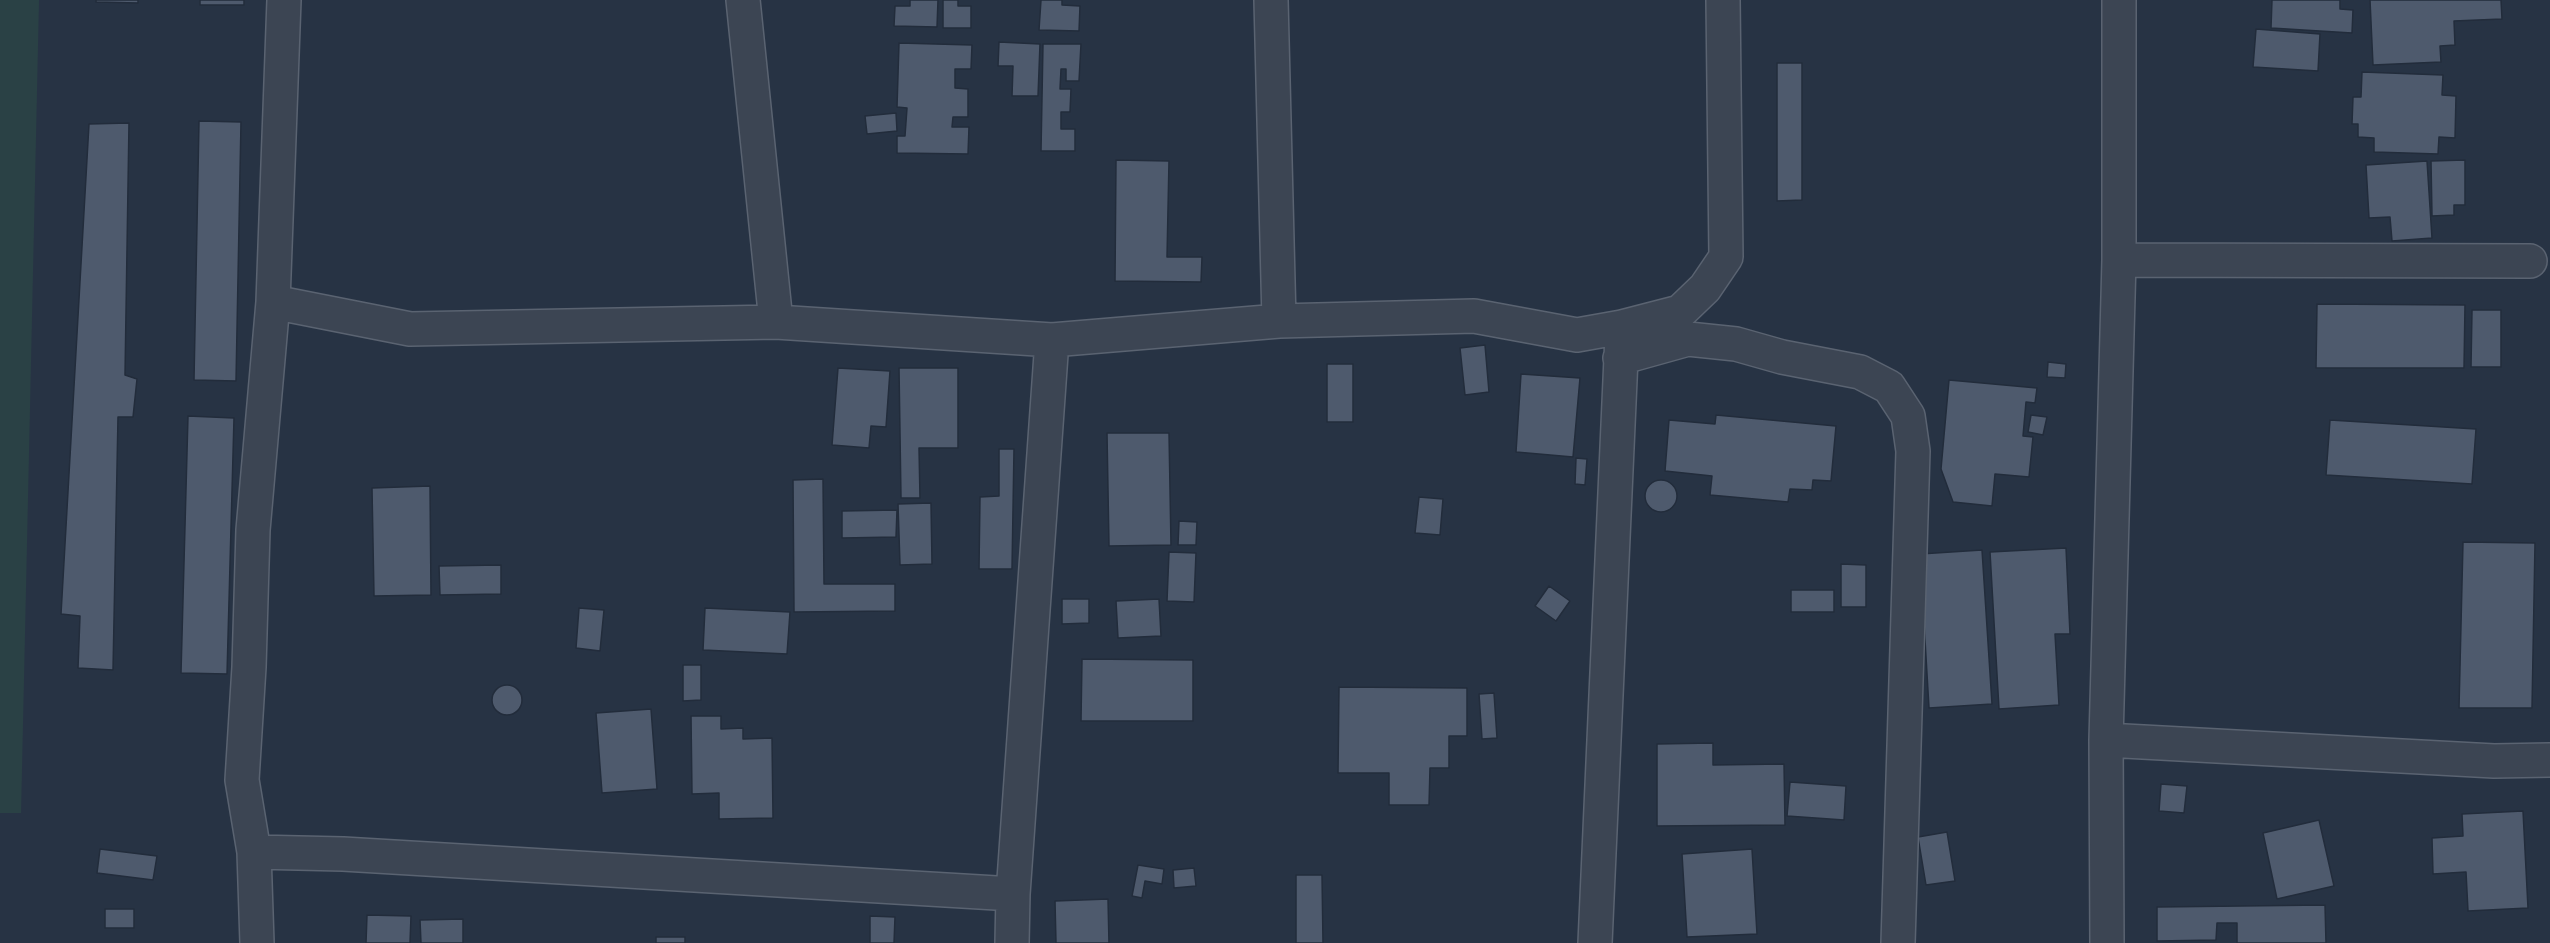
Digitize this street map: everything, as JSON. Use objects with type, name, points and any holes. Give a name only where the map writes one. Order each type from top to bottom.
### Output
[{"type":"street","points":[[257,943],[254,852],[242,780],[249,667],[253,530],[273,302],[284,0]]},
{"type":"street","points":[[743,0],[776,322]]},
{"type":"street","points":[[1271,0],[1279,321]]},
{"type":"street","points":[[1621,343],[1680,312],[1705,288],[1726,257],[1723,0]]},
{"type":"street","points":[[2107,943],[2106,740],[2119,260],[2119,0]]},
{"type":"street","points":[[2119,260],[2530,261]]},
{"type":"street","points":[[273,302],[410,329],[776,322],[1052,340],[1279,321],[1474,316],[1621,343],[1688,339],[1736,344],[1782,357],[1860,372],[1889,387],[1908,416],[1913,452],[1898,943]]},
{"type":"street","points":[[1012,943],[1013,894],[1052,340]]},
{"type":"street","points":[[1595,943],[1621,343]]},
{"type":"street","points":[[2106,740],[2494,761],[2550,760]]},
{"type":"street","points":[[254,852],[343,854],[1013,894]]},
{"type":"green space","points":[[0,0],[39,0],[21,813],[0,813]]},
{"type":"building","points":[[96,0],[138,0],[138,3],[96,2]]},
{"type":"building","points":[[200,0],[244,0],[244,5],[200,5]]},
{"type":"building","points":[[910,0],[938,0],[937,27],[894,26],[895,6],[910,6]]},
{"type":"building","points":[[943,0],[958,0],[958,6],[971,6],[971,28],[943,28]]},
{"type":"building","points":[[1041,0],[1062,0],[1062,5],[1080,6],[1079,31],[1039,30]]},
{"type":"building","points":[[2272,0],[2340,0],[2340,9],[2353,10],[2352,33],[2271,28]]},
{"type":"building","points":[[2370,0],[2501,0],[2502,19],[2454,21],[2455,45],[2440,46],[2441,62],[2373,65]]},
{"type":"building","points":[[2256,29],[2320,34],[2318,71],[2253,67]]},
{"type":"building","points":[[999,42],[1040,44],[1038,96],[1012,96],[1013,66],[998,66]]},
{"type":"building","points":[[899,43],[972,45],[971,69],[955,69],[955,88],[968,89],[968,117],[953,117],[952,127],[969,127],[968,154],[897,153],[897,136],[905,136],[907,108],[897,107]]},
{"type":"building","points":[[1043,44],[1081,44],[1079,81],[1066,81],[1066,69],[1061,69],[1060,89],[1071,89],[1070,112],[1061,112],[1061,129],[1075,129],[1075,151],[1041,151]]},
{"type":"building","points":[[1777,63],[1802,63],[1802,200],[1777,201]]},
{"type":"building","points":[[2362,72],[2443,75],[2442,95],[2456,96],[2455,138],[2439,137],[2438,154],[2374,152],[2374,138],[2358,137],[2358,124],[2352,124],[2353,97],[2361,97]]},
{"type":"building","points":[[896,113],[897,131],[867,134],[865,116]]},
{"type":"building","points":[[199,121],[241,122],[236,381],[194,380]]},
{"type":"building","points":[[129,123],[125,375],[137,379],[133,417],[118,417],[113,670],[78,668],[80,616],[61,614],[89,124]]},
{"type":"building","points":[[1116,160],[1169,161],[1167,257],[1202,257],[1201,282],[1115,281]]},
{"type":"building","points":[[2465,160],[2465,205],[2454,205],[2454,215],[2432,216],[2431,161]]},
{"type":"building","points":[[2427,161],[2432,238],[2392,241],[2390,217],[2369,218],[2366,165]]},
{"type":"building","points":[[2317,304],[2465,305],[2464,368],[2316,368]]},
{"type":"building","points":[[2472,310],[2501,310],[2501,367],[2471,367]]},
{"type":"building","points":[[1485,345],[1489,392],[1465,395],[1460,348]]},
{"type":"building","points":[[2048,362],[2066,364],[2065,378],[2047,377]]},
{"type":"building","points":[[1327,364],[1353,364],[1353,422],[1327,422]]},
{"type":"building","points":[[838,368],[890,371],[886,427],[871,426],[869,448],[832,445]]},
{"type":"building","points":[[899,368],[958,368],[958,448],[919,448],[920,498],[901,498]]},
{"type":"building","points":[[1521,374],[1580,378],[1573,457],[1516,452]]},
{"type":"building","points":[[1949,380],[2037,388],[2035,403],[2026,402],[2023,436],[2033,437],[2029,477],[1995,474],[1992,506],[1953,502],[1941,469]]},
{"type":"building","points":[[1716,415],[1836,426],[1831,481],[1813,480],[1812,490],[1790,489],[1788,502],[1710,495],[1712,476],[1665,471],[1669,420],[1715,424]]},
{"type":"building","points":[[2031,415],[2047,417],[2043,435],[2028,432]]},
{"type":"building","points":[[188,416],[234,418],[227,674],[181,673]]},
{"type":"building","points":[[2330,420],[2476,429],[2472,484],[2326,475]]},
{"type":"building","points":[[1107,433],[1169,433],[1171,545],[1109,546]]},
{"type":"building","points":[[999,449],[1014,449],[1012,569],[979,569],[980,497],[999,496]]},
{"type":"building","points":[[1576,458],[1587,459],[1585,485],[1575,484]]},
{"type":"building","points":[[823,479],[824,584],[895,584],[895,611],[794,612],[793,480]]},
{"type":"building","points":[[1661,480],[1672,485],[1677,496],[1672,507],[1661,512],[1650,507],[1645,496],[1650,485]]},
{"type":"building","points":[[430,486],[431,595],[374,596],[372,488]]},
{"type":"building","points":[[1419,497],[1443,499],[1440,535],[1415,533]]},
{"type":"building","points":[[931,503],[932,564],[900,565],[898,504]]},
{"type":"building","points":[[897,510],[896,537],[842,538],[842,511]]},
{"type":"building","points":[[1179,521],[1197,522],[1196,545],[1178,545]]},
{"type":"building","points":[[2463,542],[2535,543],[2532,708],[2459,708]]},
{"type":"building","points":[[2066,548],[2070,634],[2055,634],[2059,705],[1999,709],[1990,552]]},
{"type":"building","points":[[1982,550],[1992,704],[1929,708],[1920,554]]},
{"type":"building","points":[[1169,552],[1196,553],[1194,602],[1167,601]]},
{"type":"building","points":[[1841,564],[1866,565],[1866,607],[1841,607]]},
{"type":"building","points":[[501,565],[501,594],[440,595],[439,566]]},
{"type":"building","points":[[1549,586],[1570,601],[1556,621],[1535,606]]},
{"type":"building","points":[[1791,590],[1834,590],[1834,612],[1791,612]]},
{"type":"building","points":[[1062,599],[1089,599],[1089,623],[1062,624]]},
{"type":"building","points":[[1159,599],[1161,636],[1118,638],[1116,601]]},
{"type":"building","points":[[579,608],[604,610],[600,651],[576,648]]},
{"type":"building","points":[[705,608],[790,612],[787,654],[703,650]]},
{"type":"building","points":[[1082,659],[1193,660],[1193,721],[1081,721]]},
{"type":"building","points":[[683,665],[701,665],[701,700],[683,701]]},
{"type":"building","points":[[507,685],[518,689],[522,700],[518,711],[507,715],[496,711],[492,700],[496,689]]},
{"type":"building","points":[[1339,687],[1467,688],[1467,736],[1449,736],[1449,768],[1430,768],[1429,805],[1389,805],[1389,773],[1338,773]]},
{"type":"building","points":[[1494,693],[1497,738],[1482,739],[1479,694]]},
{"type":"building","points":[[651,709],[657,789],[602,793],[596,713]]},
{"type":"building","points":[[691,716],[721,716],[721,729],[743,728],[743,739],[772,738],[773,818],[719,819],[719,793],[692,794]]},
{"type":"building","points":[[1713,743],[1713,765],[1784,764],[1785,825],[1657,826],[1657,744]]},
{"type":"building","points":[[1790,782],[1846,786],[1844,820],[1787,816]]},
{"type":"building","points":[[2161,784],[2187,786],[2184,813],[2159,811]]},
{"type":"building","points":[[2523,811],[2528,908],[2468,911],[2466,872],[2433,874],[2432,838],[2463,836],[2462,814]]},
{"type":"building","points":[[2319,820],[2334,886],[2277,899],[2263,833]]},
{"type":"building","points":[[1947,832],[1955,881],[1926,885],[1918,837]]},
{"type":"building","points":[[100,849],[157,856],[153,880],[97,873]]},
{"type":"building","points":[[1752,849],[1757,934],[1687,937],[1682,854]]},
{"type":"building","points":[[1138,865],[1164,869],[1162,884],[1145,881],[1142,898],[1132,896]]},
{"type":"building","points":[[1194,868],[1196,886],[1174,888],[1173,870]]},
{"type":"building","points":[[1296,875],[1322,875],[1323,943],[1296,943]]},
{"type":"building","points":[[1108,899],[1109,943],[1056,943],[1055,901]]},
{"type":"building","points":[[2325,905],[2326,943],[2237,943],[2237,923],[2217,923],[2216,940],[2157,941],[2157,907]]},
{"type":"building","points":[[105,909],[134,909],[134,928],[105,928]]},
{"type":"building","points":[[367,915],[411,916],[410,943],[366,943]]},
{"type":"building","points":[[870,916],[895,917],[894,943],[870,943]]},
{"type":"building","points":[[463,919],[463,943],[421,943],[420,920]]},
{"type":"building","points":[[656,937],[685,937],[685,943],[656,943]]}]
